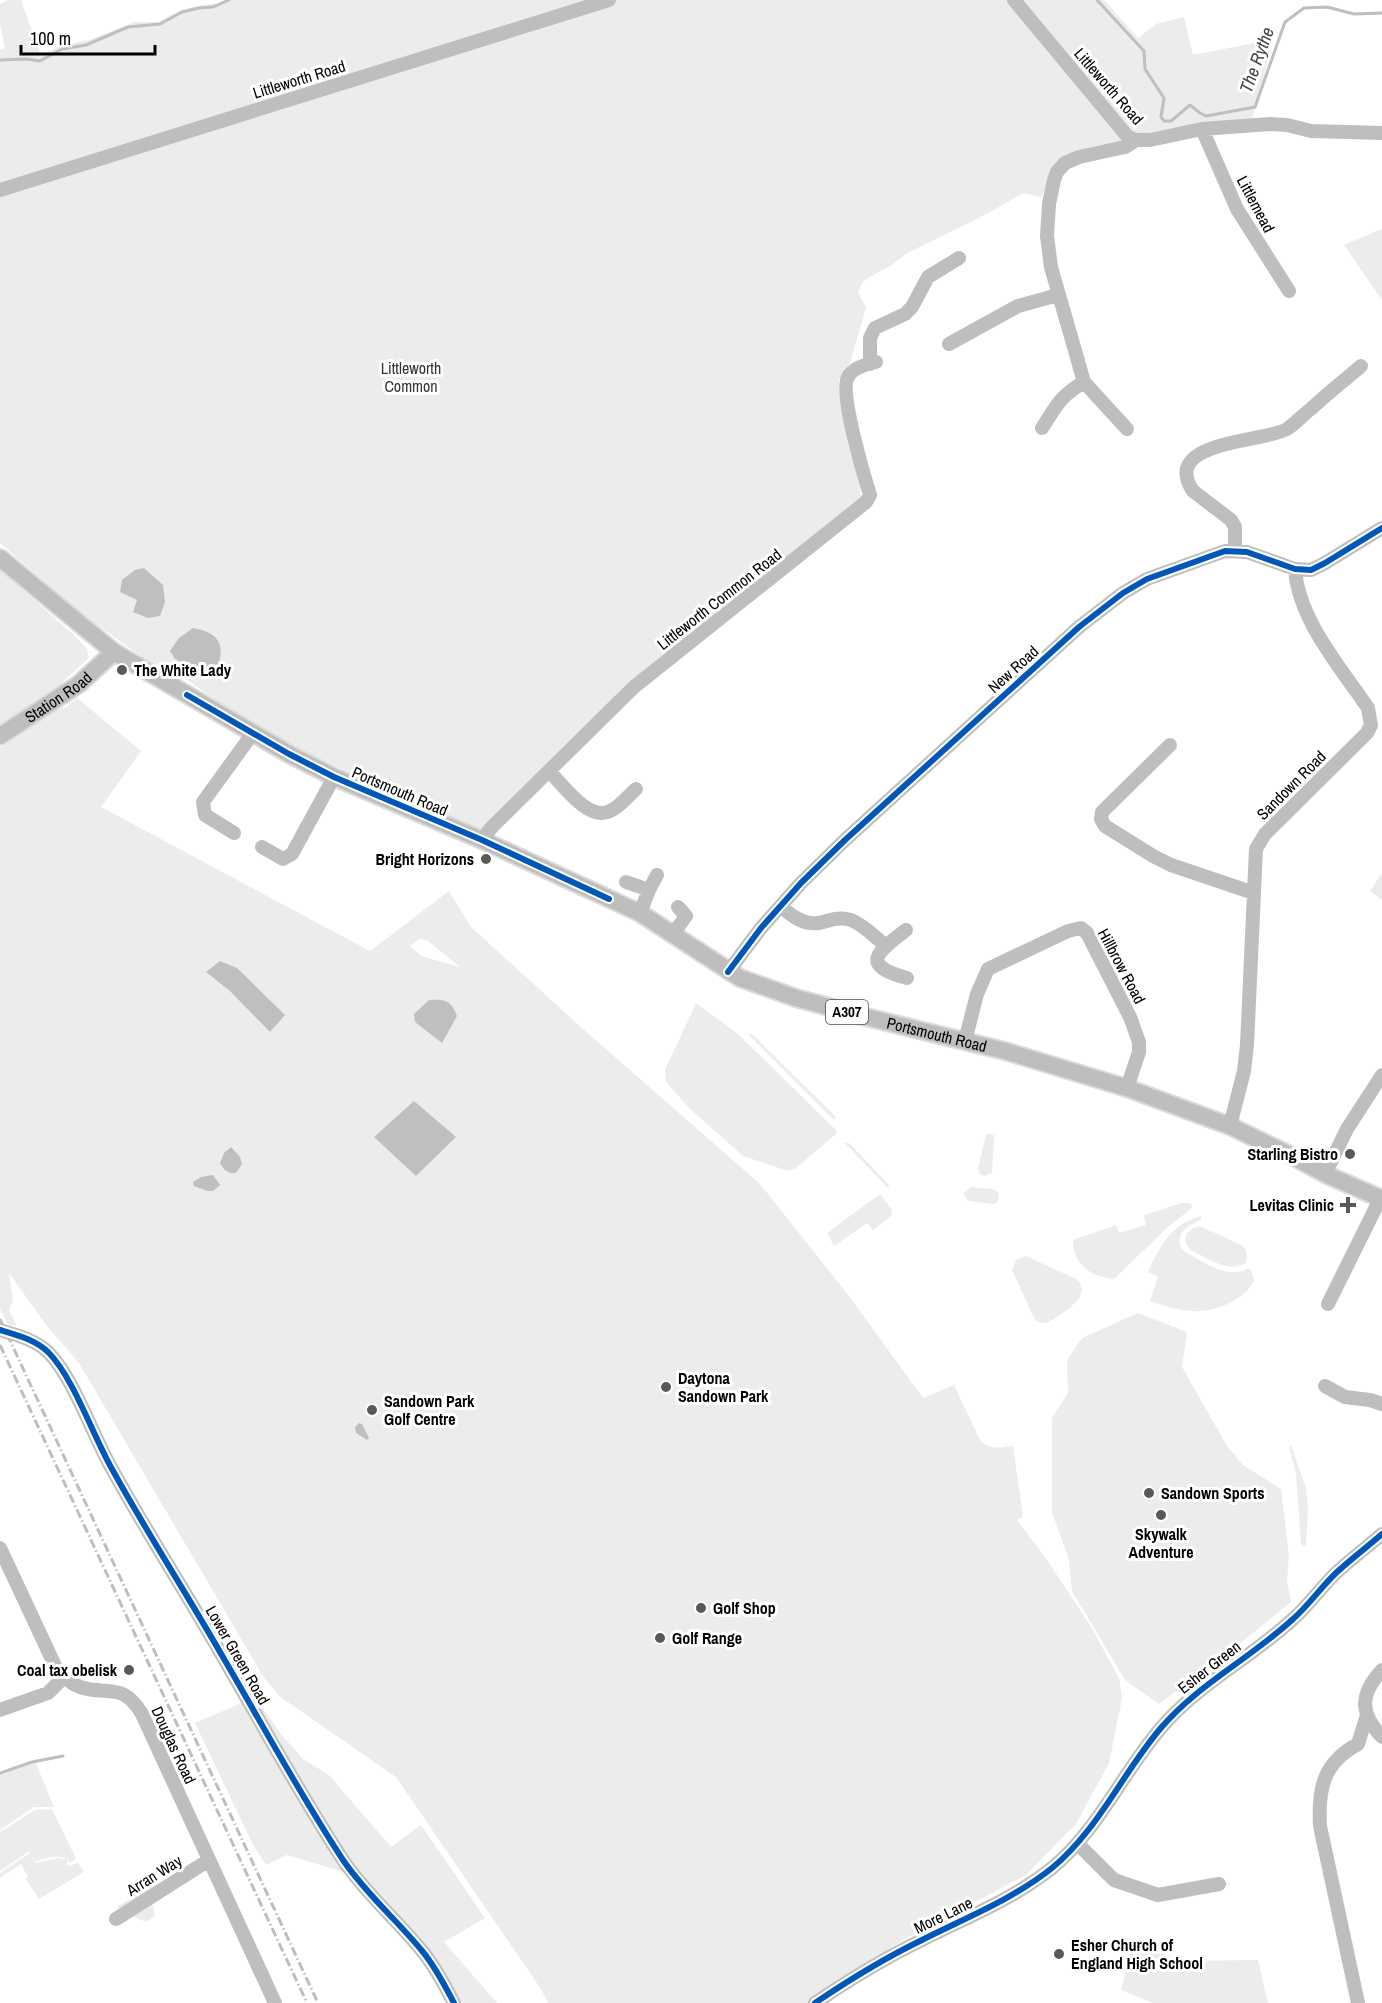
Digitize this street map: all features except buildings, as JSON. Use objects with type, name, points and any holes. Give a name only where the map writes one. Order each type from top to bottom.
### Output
[{"type":"main road","name":"Portsmouth Road","points":[[0,558],[114,652],[253,733],[334,777],[482,840],[640,912],[728,972],[796,998],[965,1041],[1127,1088],[1230,1126],[1327,1170]]},
{"type":"main road","name":"Station Road","points":[[0,736],[79,684],[114,652]]},
{"type":"main road","name":"A307","points":[[1327,1170],[1381,1196]]},
{"type":"street","name":"Littleworth Road","points":[[0,190],[609,0]]},
{"type":"street","name":"Littleworth Road","points":[[1014,0],[1128,137],[1136,140],[1150,140],[1202,129],[1270,124],[1287,125],[1311,131],[1382,133]]},
{"type":"street","name":"Littlemead","points":[[1202,129],[1237,209],[1289,291]]},
{"type":"street","points":[[1127,429],[1084,382],[1050,267],[1047,236],[1049,204],[1057,172],[1065,163],[1079,157],[1125,147],[1136,140]]},
{"type":"street","name":"Littleworth Common Road","points":[[482,840],[491,828],[634,687],[866,502],[870,495],[859,456],[845,388],[848,376],[857,369],[873,363],[871,332],[905,314],[912,307],[928,277],[959,258]]},
{"type":"street","points":[[949,344],[1018,306],[1058,295]]},
{"type":"street","points":[[1235,551],[1235,527],[1231,520],[1193,491],[1187,480],[1191,463],[1210,449],[1285,430],[1358,373]]},
{"type":"street","points":[[1040,428],[1062,396],[1084,382]]},
{"type":"street","points":[[1295,569],[1311,570],[1382,528]]},
{"type":"street","name":"New Road","points":[[728,972],[752,939],[781,906],[838,847],[1109,603],[1147,579],[1225,551],[1259,556],[1295,569]]},
{"type":"street","name":"Sandown Road","points":[[1230,1126],[1244,1071],[1247,1045],[1256,849],[1259,842],[1367,733],[1377,726],[1368,708],[1304,609],[1296,582],[1295,569]]},
{"type":"street","points":[[234,833],[205,815],[203,802],[253,733]]},
{"type":"street","points":[[1170,745],[1102,812],[1101,819],[1105,826],[1152,856],[1171,865],[1254,893]]},
{"type":"street","points":[[549,771],[590,811],[600,814],[609,812],[631,793],[617,787]]},
{"type":"street","points":[[262,847],[283,859],[291,854],[334,777]]},
{"type":"street","points":[[640,912],[657,874]]},
{"type":"street","points":[[626,882],[649,890]]},
{"type":"street","points":[[781,906],[801,921],[821,923],[841,918],[865,920],[886,946]]},
{"type":"street","points":[[673,934],[686,916],[678,907]]},
{"type":"street","name":"Hillbrow Road","points":[[965,1041],[977,994],[988,969],[1068,931],[1081,928],[1087,933],[1139,1042],[1139,1052],[1127,1088]]},
{"type":"street","points":[[906,930],[886,946],[877,958],[878,965],[891,974],[907,978]]},
{"type":"street","points":[[1327,1170],[1347,1129],[1382,1075]]},
{"type":"street","points":[[1328,1304],[1381,1196]]},
{"type":"street","name":"Lower Green Road","points":[[0,1330],[30,1340],[48,1352],[56,1361],[141,1522],[198,1614],[316,1818],[366,1891],[425,1955],[454,2003]]},
{"type":"street","points":[[1325,1386],[1345,1397],[1382,1404]]},
{"type":"street","name":"Esher Green","points":[[1078,1844],[1100,1816],[1126,1774],[1160,1729],[1178,1710],[1196,1692],[1293,1619],[1336,1573],[1382,1534]]},
{"type":"street","points":[[0,1548],[52,1660],[64,1677],[48,1693],[0,1710]]},
{"type":"street","points":[[1358,1744],[1366,1718],[1365,1696],[1382,1670]]},
{"type":"street","name":"Douglas Road","points":[[64,1677],[80,1687],[120,1693],[137,1706],[275,2003]]},
{"type":"street","points":[[1359,2003],[1320,1826],[1319,1806],[1325,1776],[1334,1761],[1345,1751],[1358,1744],[1382,1738],[1366,1718]]},
{"type":"street","points":[[1078,1844],[1114,1880],[1158,1895],[1219,1884]]},
{"type":"street","name":"More Lane","points":[[815,2003],[887,1957],[1004,1900],[1029,1885],[1078,1844]]},
{"type":"street","name":"Arran Way","points":[[116,1919],[209,1860]]},
{"type":"green space","name":"Littleworth Common","points":[[8,0],[21,0],[41,56],[62,45],[89,40],[135,22],[158,22],[181,10],[221,3],[225,0],[1104,0],[1138,38],[1156,24],[1184,17],[1193,55],[1274,39],[1251,123],[1079,157],[1051,179],[1041,197],[1024,193],[907,253],[863,281],[858,292],[866,308],[850,363],[839,380],[839,391],[860,484],[861,499],[483,829],[478,829],[302,751],[217,701],[182,676],[145,659],[82,614],[0,543],[0,50],[5,48],[0,25],[0,4]]},
{"type":"green space","points":[[1382,229],[1382,300],[1344,245]]},
{"type":"green space","points":[[0,570],[75,636],[87,649],[89,658],[54,690],[0,725]]},
{"type":"green space","points":[[77,698],[141,751],[101,807],[370,951],[449,891],[471,927],[760,1184],[849,1296],[923,1398],[954,1385],[980,1440],[991,1447],[1013,1446],[1023,1517],[1017,1520],[1045,1557],[1090,1625],[1119,1678],[1122,1698],[1109,1763],[1076,1824],[1026,1875],[903,1940],[808,2003],[548,2003],[541,1989],[396,1777],[279,1696],[263,1676],[79,1363],[47,1326],[9,1273],[13,1301],[9,1310],[17,1326],[8,1325],[0,1309],[0,748],[53,711],[66,707]],"holes":[[[419,939],[427,940],[460,967],[421,956],[410,946]]]},
{"type":"green space","points":[[1382,873],[1382,900],[1370,891]]},
{"type":"green space","points":[[696,1003],[738,1034],[837,1131],[796,1168],[788,1171],[743,1156],[690,1109],[666,1082],[665,1070]]},
{"type":"green space","points":[[747,1033],[753,1035],[836,1117],[834,1120]]},
{"type":"green space","points":[[986,1134],[994,1135],[994,1137],[992,1173],[985,1176],[980,1174],[978,1169]]},
{"type":"green space","points":[[845,1143],[849,1143],[889,1185],[888,1188]]},
{"type":"green space","points":[[971,1187],[992,1189],[998,1192],[997,1203],[968,1201],[963,1193]]},
{"type":"green space","points":[[880,1194],[892,1210],[891,1216],[873,1230],[867,1223],[834,1246],[827,1233]]},
{"type":"green space","points":[[1182,1203],[1191,1203],[1192,1208],[1168,1227],[1114,1279],[1091,1272],[1080,1263],[1076,1256],[1073,1240],[1116,1225],[1119,1233],[1146,1225],[1144,1215]]},
{"type":"green space","points":[[1201,1216],[1201,1220],[1190,1225],[1182,1233],[1179,1242],[1181,1247],[1185,1252],[1224,1271],[1240,1271],[1248,1268],[1252,1272],[1254,1281],[1250,1288],[1228,1304],[1209,1310],[1181,1310],[1150,1301],[1158,1277],[1148,1272],[1162,1245],[1182,1224]]},
{"type":"green space","points":[[1200,1226],[1241,1245],[1247,1252],[1246,1263],[1232,1267],[1225,1266],[1191,1250],[1187,1246],[1186,1235]]},
{"type":"green space","points":[[1026,1256],[1076,1279],[1081,1285],[1082,1292],[1074,1304],[1047,1323],[1038,1322],[1034,1318],[1012,1270],[1016,1260]]},
{"type":"green space","points":[[1138,1313],[1187,1332],[1182,1367],[1227,1446],[1243,1465],[1281,1489],[1289,1556],[1287,1581],[1291,1602],[1159,1704],[1125,1680],[1072,1591],[1069,1560],[1052,1512],[1052,1418],[1068,1393],[1067,1360],[1082,1338]]},
{"type":"green space","points":[[1291,1445],[1306,1488],[1308,1506],[1306,1545],[1304,1546],[1301,1544],[1296,1474],[1289,1447]]},
{"type":"green space","points":[[255,1697],[281,1734],[303,1759],[329,1775],[391,1847],[421,1825],[485,1918],[444,1942],[497,2003],[461,2003],[344,1872],[287,1855],[266,1865],[253,1845],[195,1723]]},
{"type":"green space","points":[[35,1761],[54,1807],[34,1807],[0,1830],[0,1774]]},
{"type":"green space","points":[[52,1809],[76,1859],[70,1863],[67,1860],[67,1864],[71,1866],[78,1862],[84,1872],[39,1899],[26,1879],[28,1877],[21,1864],[0,1878],[0,1873],[30,1853],[28,1852],[0,1871],[0,1832],[35,1810]],"holes":[[[31,1856],[36,1861],[54,1857],[67,1860],[58,1858],[36,1863]]]},
{"type":"green space","points":[[154,1883],[158,1886],[152,1902],[155,1916],[146,1922],[134,1917],[133,1913],[120,1912],[117,1907]]},
{"type":"green space","points":[[1132,1945],[1185,1961],[1258,1960],[1268,2003],[1153,2003],[1121,1990]]},
{"type":"shaded area","points":[[144,568],[163,585],[165,602],[160,616],[148,618],[133,612],[137,600],[120,592],[122,580],[135,570]]},
{"type":"shaded area","points":[[193,628],[210,633],[219,642],[221,655],[216,672],[204,675],[175,659],[170,651],[179,638]]},
{"type":"shaded area","points":[[220,961],[237,968],[285,1015],[270,1032],[230,991],[206,972]]},
{"type":"shaded area","points":[[429,1000],[447,1002],[457,1016],[442,1043],[415,1022],[414,1014]]},
{"type":"shaded area","points":[[414,1101],[456,1137],[416,1176],[374,1137]]},
{"type":"shaded area","points":[[231,1147],[240,1157],[242,1164],[236,1173],[227,1171],[220,1163],[224,1153]]},
{"type":"shaded area","points":[[213,1175],[220,1185],[213,1191],[194,1186],[193,1182],[201,1177]]},
{"type":"shaded area","points":[[359,1423],[362,1424],[369,1438],[367,1440],[356,1433],[355,1427]]},
{"type":"waterway","name":"The Rythe","points":[[0,60],[40,61],[62,49],[86,45],[128,27],[160,24],[182,12],[213,7],[229,0]]},
{"type":"waterway","name":"The Rythe","points":[[1097,0],[1144,51],[1145,69],[1164,98],[1161,117],[1164,121],[1171,121],[1190,105],[1206,116],[1255,107],[1285,22],[1304,8],[1327,7],[1354,14],[1382,13]]},
{"type":"waterway","points":[[0,1773],[32,1762],[63,1756]]},
{"type":"railway","points":[[0,1319],[318,2003]]},
{"type":"railway","points":[[0,1345],[307,2003]]},
{"type":"cycle path","points":[[728,972],[761,928],[801,883],[845,840],[1079,627],[1123,593],[1147,579],[1225,551],[1247,552],[1295,569],[1311,570],[1382,528]]},
{"type":"cycle path","points":[[187,695],[289,754],[334,777],[482,840],[609,899]]},
{"type":"cycle path","points":[[0,1330],[26,1338],[38,1345],[49,1353],[67,1377],[125,1492],[327,1835],[362,1884],[428,1958],[454,2003]]},
{"type":"cycle path","points":[[815,2003],[893,1955],[1021,1890],[1052,1868],[1083,1837],[1146,1746],[1175,1713],[1299,1614],[1337,1572],[1382,1534]]},
{"type":"place","name":"The White Lady","points":[[122,670]]},
{"type":"place","name":"Bright Horizons","points":[[486,859]]},
{"type":"place","name":"Starling Bistro","points":[[1350,1154]]},
{"type":"place","name":"Levitas Clinic","points":[[1348,1205]]},
{"type":"place","name":"Daytona Sandown Park","points":[[666,1387]]},
{"type":"place","name":"Sandown Park Golf Centre","points":[[372,1410]]},
{"type":"place","name":"Sandown Sports","points":[[1149,1493]]},
{"type":"place","name":"Skywalk Adventure","points":[[1161,1515]]},
{"type":"place","name":"Golf Shop","points":[[701,1608]]},
{"type":"place","name":"Golf Range","points":[[660,1638]]},
{"type":"place","name":"Coal tax obelisk","points":[[129,1670]]},
{"type":"place","name":"Esher Church of England High School","points":[[1059,1954]]}]
